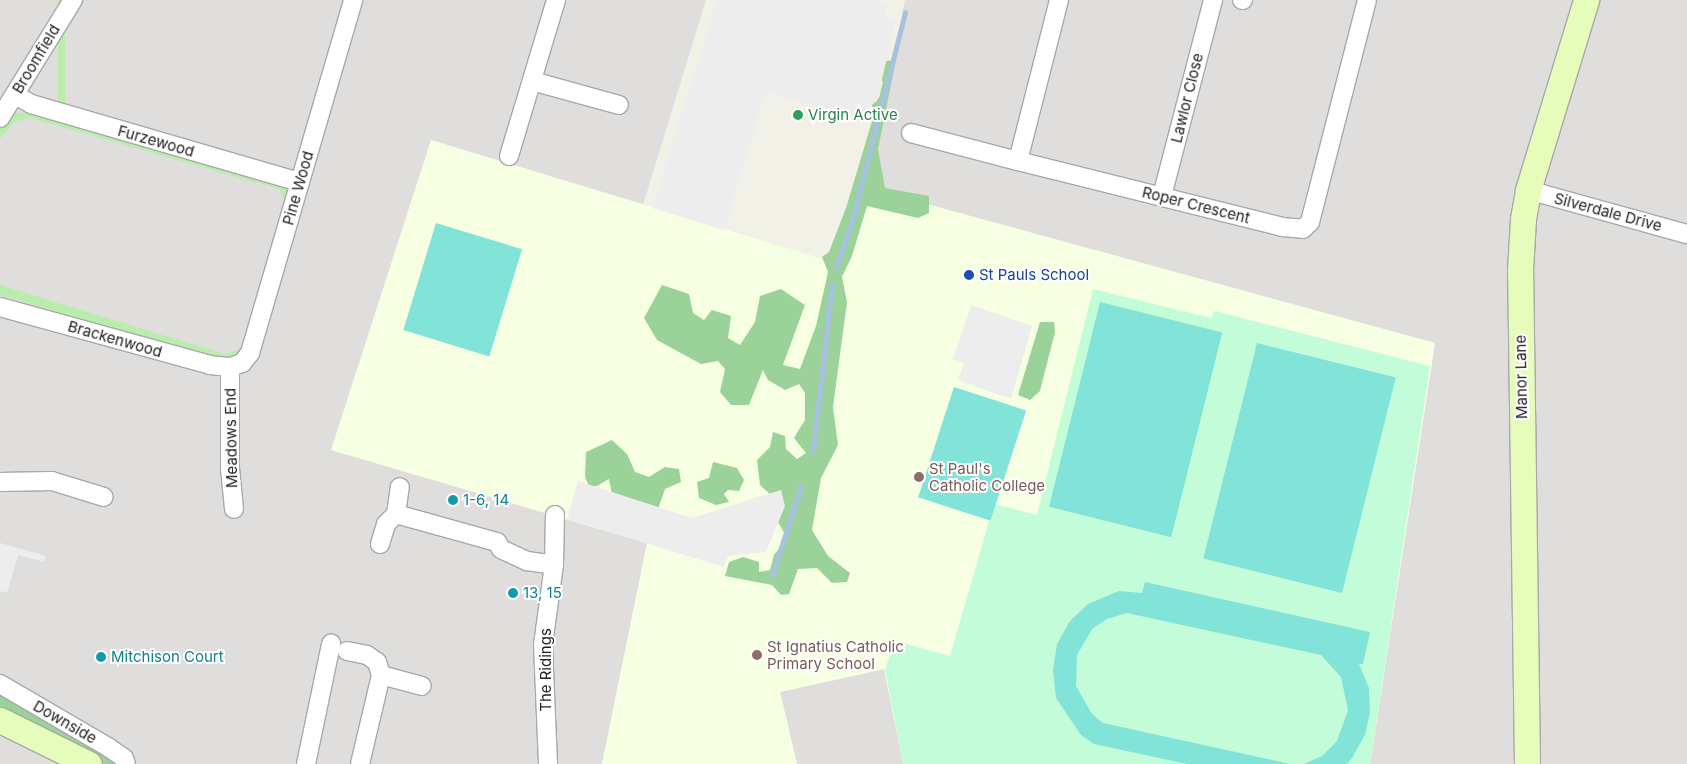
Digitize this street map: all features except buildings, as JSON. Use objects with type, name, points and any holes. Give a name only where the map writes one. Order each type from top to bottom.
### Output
[{"type":"street","name":"Broomfield","points":[[0,118],[72,0]]},
{"type":"street","name":"Pine Wood","points":[[230,367],[242,363],[250,353],[353,0]]},
{"type":"street","points":[[509,156],[556,0]]},
{"type":"street","points":[[1018,161],[1059,0]]},
{"type":"street","name":"Lawlor Close","points":[[1162,196],[1213,0]]},
{"type":"street","name":"Roper Crescent","points":[[912,133],[1282,227],[1303,229],[1310,222],[1367,0]]},
{"type":"street","name":"Manor Lane","points":[[1528,764],[1520,270],[1528,190],[1586,0]]},
{"type":"street","points":[[532,81],[619,105]]},
{"type":"street","name":"Furzewood","points":[[15,95],[31,104],[299,182]]},
{"type":"street","name":"Silverdale Drive","points":[[1528,190],[1687,234]]},
{"type":"street","name":"Brackenwood","points":[[0,307],[210,365],[230,367]]},
{"type":"street","name":"Meadows End","points":[[230,367],[230,468],[234,509]]},
{"type":"street","points":[[0,482],[52,481],[104,497]]},
{"type":"street","points":[[380,544],[386,524],[396,514],[400,487]]},
{"type":"street","points":[[396,514],[497,542],[501,549],[527,561],[554,565]]},
{"type":"street","name":"The Ridings","points":[[548,764],[543,645],[554,565],[555,516]]},
{"type":"street","points":[[306,764],[339,647],[367,655],[377,662],[381,676],[360,764]]},
{"type":"street","points":[[381,676],[422,686]]},
{"type":"street","name":"Downside","points":[[0,684],[108,747],[124,758],[126,764]]},
{"type":"street","points":[[0,720],[89,764]]},
{"type":"shaded area","points":[[0,0],[706,0],[643,205],[431,140],[332,450],[647,543],[602,764],[0,764]]},
{"type":"shaded area","points":[[717,0],[874,0],[888,4],[885,16],[896,19],[877,101],[855,118],[766,92],[724,230],[652,208]]},
{"type":"shaded area","points":[[905,0],[1687,0],[1687,764],[1370,764],[1435,343],[868,188]]},
{"type":"shaded area","name":"St Paul's Catholic College","points":[[431,140],[843,265],[868,188],[1435,343],[1370,764],[903,764],[884,669],[780,692],[797,764],[602,764],[647,543],[331,450]]},
{"type":"shaded area","points":[[436,223],[522,249],[489,356],[403,330]]},
{"type":"shaded area","points":[[1100,302],[1222,332],[1171,537],[1049,507]]},
{"type":"shaded area","points":[[971,305],[1032,326],[1011,399],[958,380],[964,363],[953,359]]},
{"type":"shaded area","points":[[1257,343],[1396,378],[1342,593],[1203,558]]},
{"type":"shaded area","points":[[954,387],[1026,410],[990,521],[918,497]]},
{"type":"shaded area","points":[[578,481],[692,518],[781,490],[785,506],[766,552],[728,556],[724,567],[567,519]]},
{"type":"shaded area","points":[[0,543],[46,556],[44,562],[18,555],[7,593],[0,591]]},
{"type":"shaded area","points":[[1145,582],[1370,632],[1363,664],[1359,664],[1369,688],[1370,712],[1365,735],[1347,764],[1304,764],[1322,756],[1337,741],[1348,710],[1341,677],[1321,655],[1127,613],[1107,619],[1092,629],[1077,655],[1076,686],[1092,714],[1103,723],[1290,764],[1187,764],[1094,744],[1081,735],[1056,698],[1053,670],[1057,644],[1070,621],[1088,604],[1119,591],[1142,593]]},
{"type":"shaded area","points":[[885,669],[903,764],[797,764],[780,692]]},
{"type":"green space","points":[[58,0],[65,0],[65,110],[58,110]]},
{"type":"green space","points":[[896,60],[878,149],[885,188],[929,196],[929,213],[918,218],[867,206],[852,256],[842,277],[847,302],[833,407],[838,445],[821,478],[812,530],[828,556],[850,573],[847,582],[832,583],[817,568],[798,569],[789,594],[781,595],[772,585],[725,576],[729,562],[743,557],[759,562],[759,572],[770,570],[774,555],[787,538],[778,522],[772,496],[760,485],[757,460],[770,447],[773,432],[785,436],[786,449],[797,459],[806,453],[794,438],[805,420],[805,393],[799,384],[785,390],[768,380],[763,370],[749,405],[731,405],[720,392],[725,369],[718,361],[701,364],[657,340],[644,318],[662,285],[689,294],[693,313],[704,320],[712,310],[731,316],[728,338],[740,345],[755,322],[760,296],[781,289],[805,305],[783,365],[800,369],[816,326],[828,272],[822,257],[829,252],[846,208],[873,118],[872,102],[879,98],[883,82],[876,74],[885,61]]},
{"type":"green space","points":[[31,112],[284,184],[289,189],[246,347],[237,357],[222,360],[0,295],[0,285],[224,354],[236,351],[242,345],[285,198],[279,189],[31,118],[14,122],[0,139],[0,127],[5,120],[16,113]]},
{"type":"green space","points":[[1093,289],[1211,318],[1214,311],[1430,366],[1370,764],[903,764],[885,669],[895,641],[950,656],[994,504],[1037,515]]},
{"type":"green space","points":[[1040,322],[1054,322],[1055,332],[1040,391],[1030,400],[1018,395]]},
{"type":"green space","points":[[612,440],[627,454],[635,472],[649,477],[665,467],[679,469],[681,482],[665,489],[658,509],[612,494],[609,479],[597,486],[589,486],[585,477],[586,452]]},
{"type":"green space","points":[[713,462],[737,468],[744,480],[739,491],[728,490],[724,494],[729,502],[716,505],[699,498],[697,482],[709,478]]},
{"type":"green space","points":[[0,684],[126,764],[89,764],[0,720]]},
{"type":"waterway","points":[[836,267],[853,218],[905,12]]},
{"type":"waterway","points":[[813,451],[832,285]]},
{"type":"waterway","points":[[772,575],[801,487]]},
{"type":"place","name":"Virgin Active","points":[[798,115]]},
{"type":"place","name":"St Pauls School","points":[[969,275]]},
{"type":"place","name":"St Paul's Catholic College","points":[[919,477]]},
{"type":"place","name":"1-6, 14","points":[[453,500]]},
{"type":"place","name":"13, 15","points":[[513,593]]},
{"type":"place","name":"St Ignatius Catholic Primary School","points":[[757,655]]},
{"type":"place","name":"Mitchison Court","points":[[101,657]]}]
